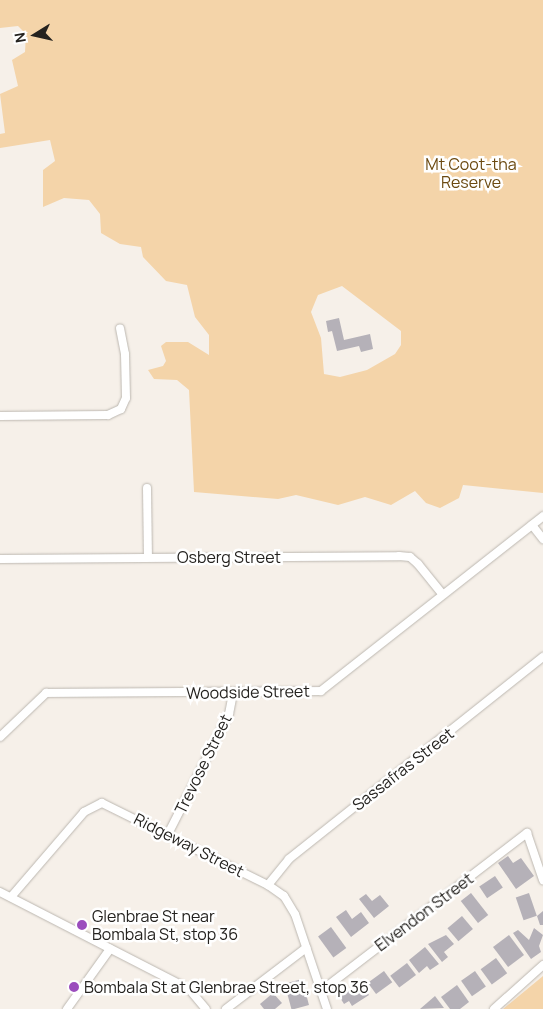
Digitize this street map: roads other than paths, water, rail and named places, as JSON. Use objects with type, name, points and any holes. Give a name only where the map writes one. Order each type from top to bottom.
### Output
[{"type":"street","points":[[0,416],[108,415],[121,409],[126,398],[126,354],[120,328]]},
{"type":"street","points":[[147,488],[148,557]]},
{"type":"street","name":"Woodside Street","points":[[0,737],[46,693],[321,691],[543,516]]},
{"type":"street","points":[[532,525],[543,539]]},
{"type":"street","name":"Osberg Street","points":[[0,559],[410,557],[442,594]]},
{"type":"street","name":"Sassafras Street","points":[[268,885],[289,859],[543,657]]},
{"type":"street","name":"Trevose Street","points":[[168,834],[229,714],[234,693]]},
{"type":"street","name":"Ridgeway Street","points":[[11,897],[41,860],[93,805],[102,803],[116,808],[268,885],[284,896],[295,914],[327,1009]]},
{"type":"street","name":"Elvendon Street","points":[[321,991],[527,834],[543,880]]},
{"type":"street","points":[[0,892],[189,989],[206,1009]]},
{"type":"street","points":[[226,1009],[306,948]]},
{"type":"street","points":[[67,1009],[110,949]]},
{"type":"street","points":[[494,1009],[543,964]]},
{"type":"place","name":"Glenbrae St near Bombala St, stop 36","points":[[82,925]]},
{"type":"place","name":"Bombala St at Glenbrae Street, stop 36","points":[[74,987]]},
{"type":"park label","name":"Mt Coot-tha Reserve","points":[[471,173]]}]
